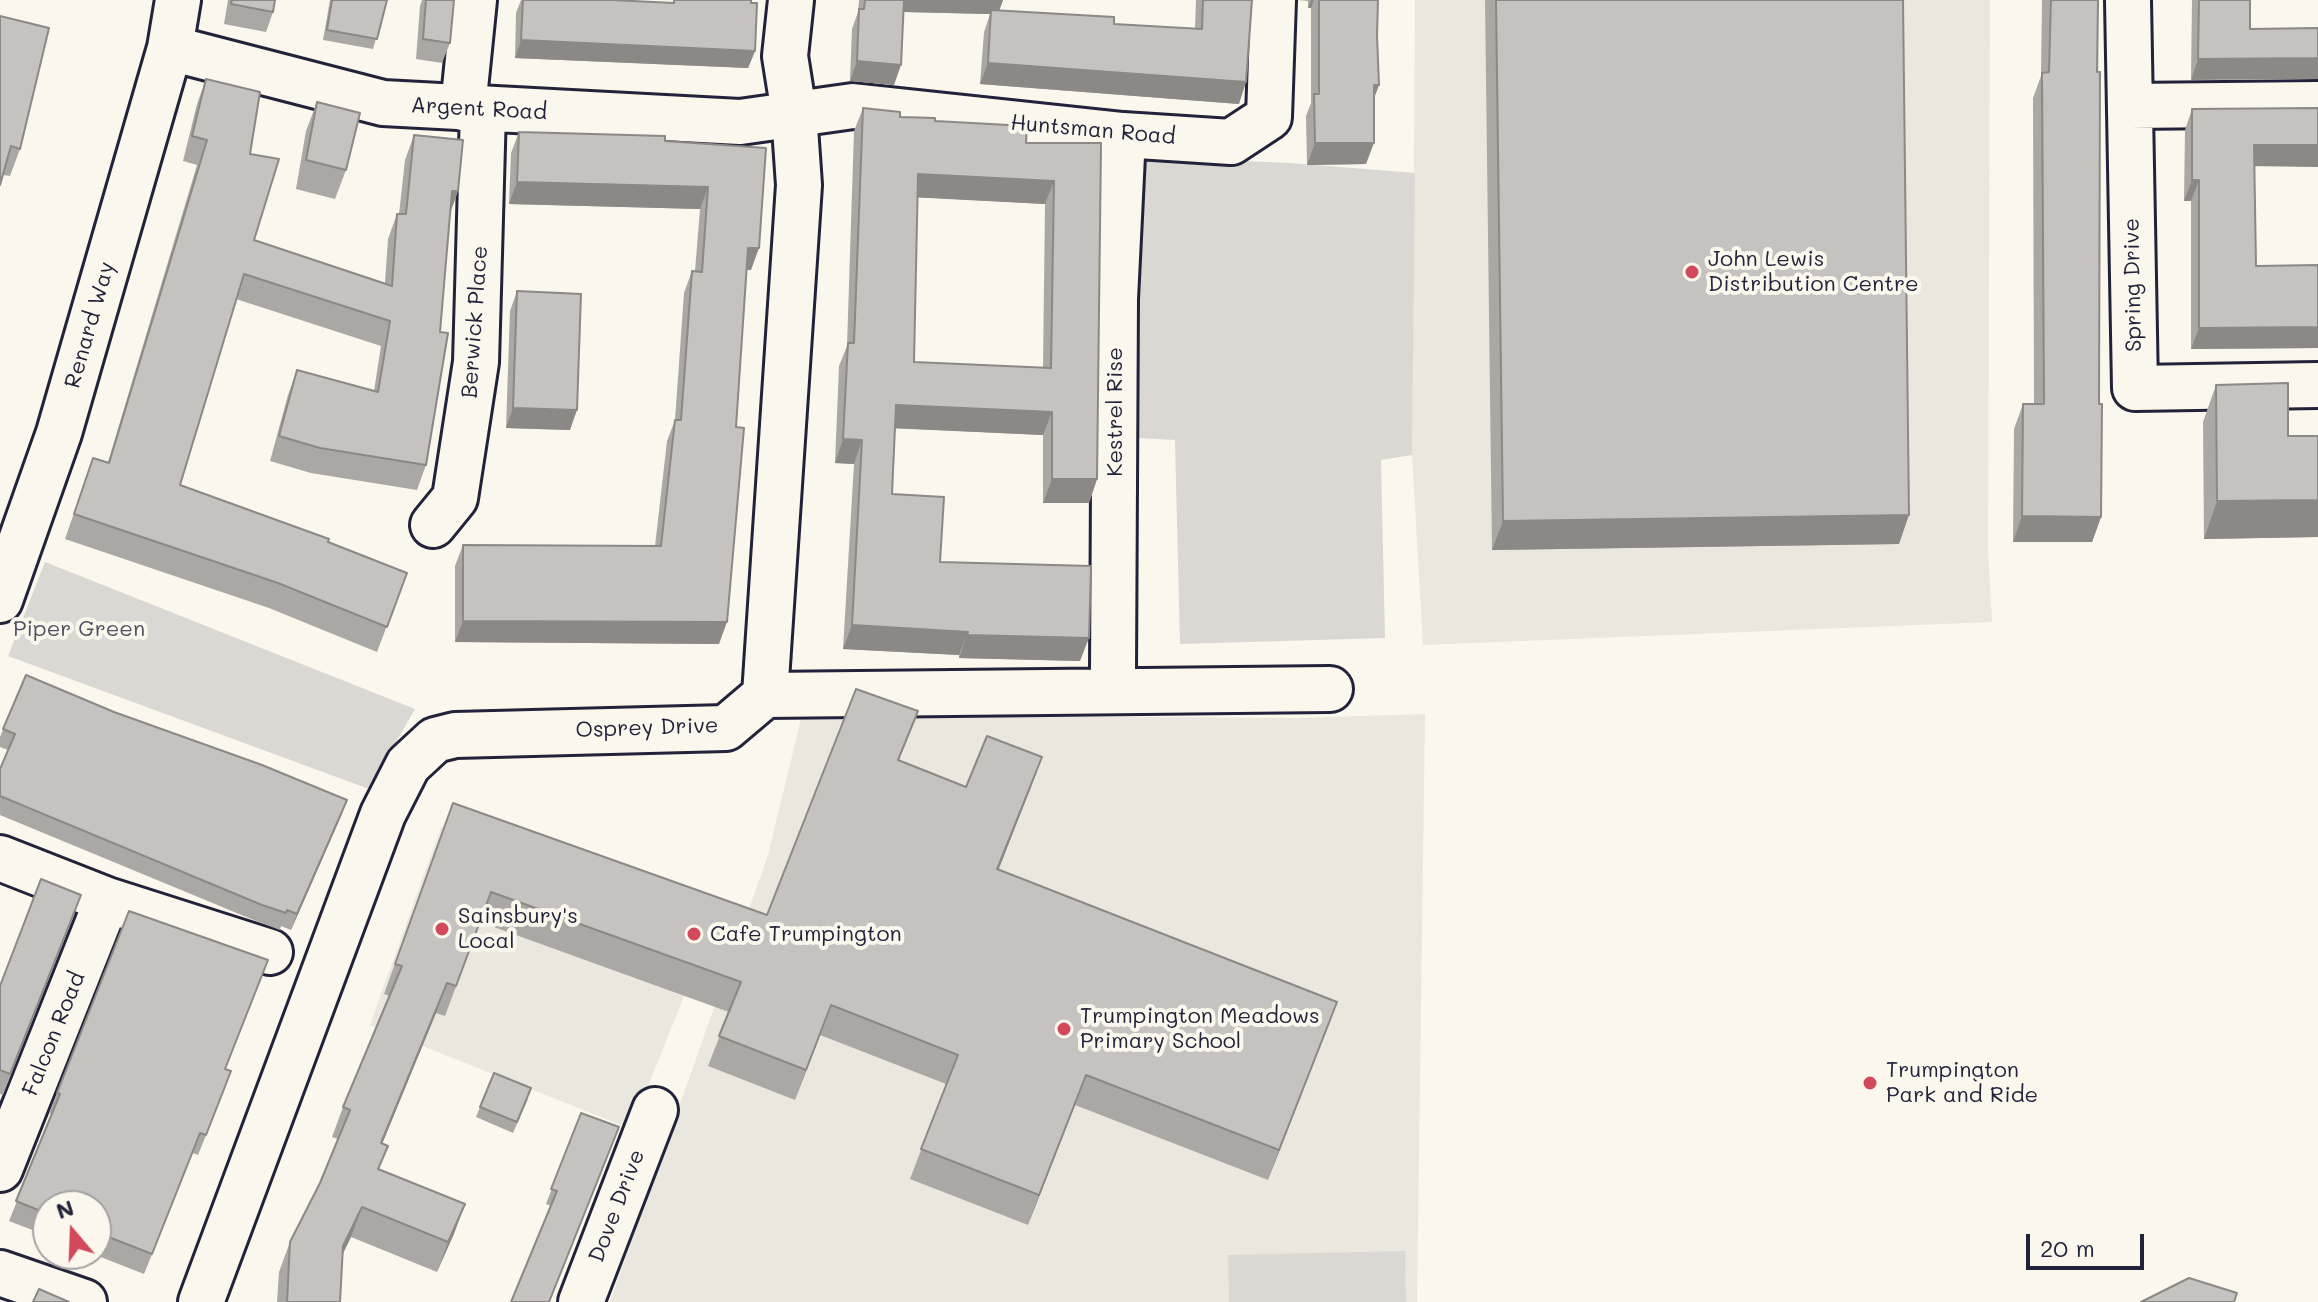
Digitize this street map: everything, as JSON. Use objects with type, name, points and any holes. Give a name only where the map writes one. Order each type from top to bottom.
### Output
[{"type":"street","name":"Renard Way","points":[[0,600],[59,433],[170,48],[178,0]]},
{"type":"street","name":"Berwick Place","points":[[433,525],[455,498],[476,362],[474,0]]},
{"type":"street","points":[[791,0],[785,56],[794,113],[799,185],[765,695],[1330,689]]},
{"type":"street","name":"Huntsman Road","points":[[794,113],[853,106],[1123,135],[1231,142],[1269,117],[1273,0]]},
{"type":"street","name":"Spring Drive","points":[[2128,0],[2135,388],[2318,385]]},
{"type":"street","name":"Argent Road","points":[[170,48],[383,103],[740,122],[794,113]]},
{"type":"street","points":[[2130,106],[2318,104]]},
{"type":"street","name":"Kestrel Rise","points":[[1116,690],[1113,670],[1115,299],[1123,135]]},
{"type":"street","name":"Osprey Drive","points":[[201,1302],[383,814],[408,765],[435,740],[455,735],[726,728],[765,695]]},
{"type":"street","points":[[0,858],[107,900],[270,952]]},
{"type":"street","name":"Falcon Road","points":[[0,1169],[107,900]]},
{"type":"street","name":"Dove Drive","points":[[581,1302],[655,1110]]},
{"type":"street","points":[[0,1273],[84,1302]]},
{"type":"shaded area","name":"John Lewis Distribution Centre","points":[[1415,0],[1990,0],[1988,551],[1992,622],[1423,645],[1412,455]]},
{"type":"shaded area","name":"Trumpington Meadows Primary School","points":[[1425,714],[1417,1302],[610,1302],[768,855],[802,715],[1297,718]]},
{"type":"shaded area","points":[[441,827],[713,924],[631,1129],[370,1025]]},
{"type":"green space","points":[[1143,157],[1290,163],[1415,173],[1412,455],[1381,460],[1385,638],[1180,644],[1175,440],[1137,438]]},
{"type":"green space","name":"Piper Green","points":[[45,562],[415,709],[369,789],[8,656]]},
{"type":"green space","points":[[1405,1251],[1406,1302],[1229,1302],[1228,1255]]},
{"type":"building","points":[[232,0],[275,0],[273,12],[231,4]]},
{"type":"building","points":[[332,0],[387,0],[377,39],[327,30]]},
{"type":"building","points":[[426,0],[454,0],[450,43],[423,39]]},
{"type":"building","points":[[523,0],[674,3],[674,0],[751,0],[751,3],[757,3],[755,51],[521,40]]},
{"type":"building","points":[[865,0],[904,0],[901,65],[857,61],[859,9],[864,9]]},
{"type":"building","points":[[1203,0],[1252,0],[1246,82],[988,63],[991,10],[1114,17],[1114,24],[1202,29]]},
{"type":"building","points":[[1319,0],[1378,0],[1379,85],[1374,85],[1374,143],[1315,143],[1314,94],[1319,94]]},
{"type":"building","name":"John Lewis Distribution Centre","points":[[1496,0],[1903,0],[1909,515],[1503,521]]},
{"type":"building","points":[[2051,0],[2098,0],[2101,517],[2022,516],[2023,404],[2044,404],[2042,73],[2049,72]]},
{"type":"building","points":[[2199,0],[2250,0],[2250,29],[2318,28],[2318,58],[2198,59]]},
{"type":"building","points":[[0,16],[49,28],[20,149],[11,146],[0,185]]},
{"type":"building","points":[[206,79],[260,92],[250,154],[279,159],[254,240],[392,286],[397,214],[406,214],[414,135],[463,140],[458,191],[452,191],[440,332],[448,333],[426,465],[320,448],[279,436],[297,370],[378,392],[390,321],[244,274],[180,485],[329,539],[328,542],[407,573],[387,627],[278,583],[74,514],[93,458],[109,463],[207,140],[192,136]]},
{"type":"building","points":[[317,102],[360,113],[346,170],[306,160]]},
{"type":"building","points":[[863,108],[900,112],[900,117],[935,118],[935,121],[1027,126],[1026,143],[1101,143],[1097,479],[1052,479],[1052,412],[896,405],[892,494],[944,497],[940,562],[1091,566],[1089,638],[967,635],[968,632],[852,625],[862,440],[843,439],[848,343],[854,343]],"holes":[[[918,174],[1054,181],[1051,368],[914,362]]]},
{"type":"building","points":[[2318,108],[2318,145],[2254,145],[2256,266],[2318,265],[2318,327],[2199,328],[2199,180],[2192,180],[2192,109]]},
{"type":"building","points":[[519,132],[665,136],[665,141],[766,148],[759,248],[748,248],[736,427],[744,428],[727,622],[463,621],[463,545],[661,546],[675,420],[681,420],[692,271],[702,272],[708,187],[517,182]]},
{"type":"building","points":[[517,291],[581,294],[577,410],[513,408]]},
{"type":"building","points":[[2288,383],[2288,436],[2318,436],[2318,500],[2217,501],[2216,385]]},
{"type":"building","points":[[26,675],[114,712],[262,765],[347,800],[297,914],[262,905],[0,796],[0,769],[15,734],[3,729]]},
{"type":"building","points":[[856,689],[918,711],[898,760],[966,787],[987,736],[1042,757],[997,869],[1337,1002],[1279,1150],[1086,1075],[1039,1195],[921,1149],[958,1055],[831,1005],[806,1070],[719,1036],[741,982],[491,892],[456,986],[447,983],[381,1143],[388,1146],[378,1169],[465,1204],[448,1242],[362,1207],[343,1246],[340,1302],[287,1302],[290,1242],[320,1183],[350,1110],[343,1107],[402,966],[395,964],[453,803],[767,915]]},
{"type":"building","points":[[41,879],[81,895],[10,1074],[0,1070],[0,986]]},
{"type":"building","points":[[129,911],[268,960],[225,1069],[231,1071],[206,1135],[200,1133],[152,1254],[112,1238],[112,1190],[32,1190],[32,1208],[16,1201],[60,1094],[57,1093]]},
{"type":"building","points":[[494,1073],[531,1088],[517,1122],[480,1107]]},
{"type":"building","points":[[581,1113],[619,1127],[549,1302],[511,1302],[557,1191],[551,1189]]},
{"type":"building","points":[[2189,1278],[2237,1293],[2234,1302],[2141,1302]]},
{"type":"building","points":[[39,1289],[69,1302],[33,1302]]},
{"type":"place","name":"John Lewis Distribution Centre","points":[[1692,272]]},
{"type":"place","name":"Sainsbury's Local","points":[[442,929]]},
{"type":"place","name":"Cafe Trumpington","points":[[694,934]]},
{"type":"place","name":"Trumpington Meadows Primary School","points":[[1064,1029]]},
{"type":"place","name":"Trumpington Park and Ride","points":[[1870,1083]]}]
